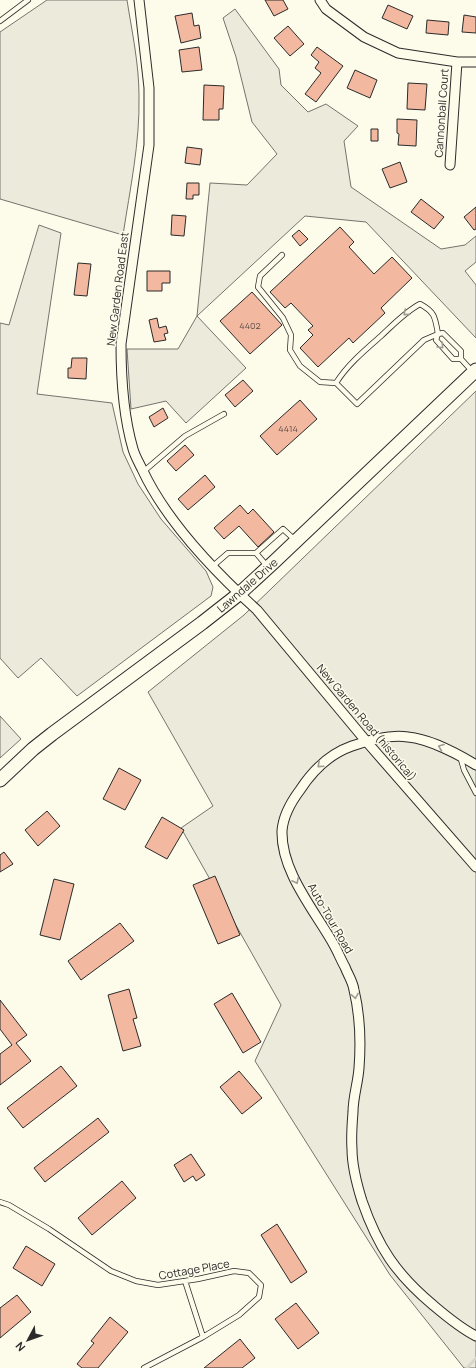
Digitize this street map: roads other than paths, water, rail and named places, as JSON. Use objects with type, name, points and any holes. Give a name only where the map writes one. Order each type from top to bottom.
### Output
[{"type":"main road","name":"Lawndale Drive","points":[[0,780],[33,749],[52,734],[239,594],[475,372]]},
{"type":"street","name":"New Garden Road East","points":[[139,0],[149,88],[149,145],[120,344],[123,404],[133,450],[150,487],[166,512],[239,594]]},
{"type":"street","points":[[320,0],[326,9],[364,37],[398,53],[457,62],[476,62]]},
{"type":"street","name":"Cannonball Court","points":[[450,165],[457,62]]},
{"type":"street","name":"New Garden Road (historical)","points":[[239,594],[257,610],[366,741],[476,867]]},
{"type":"street","name":"Auto-Tour Road","points":[[476,765],[459,754],[408,737],[387,737],[366,741],[340,751],[327,758],[314,770],[293,800],[285,816],[282,830],[283,847],[288,866],[335,947],[354,988],[359,1014],[359,1069],[353,1110],[352,1150],[355,1179],[371,1226],[383,1251],[396,1269],[414,1289],[446,1316],[476,1336]]},
{"type":"lane","points":[[0,21],[28,0]]},
{"type":"lane","points":[[282,255],[260,276],[258,287],[283,318],[291,335],[290,350],[300,366],[320,382],[336,383],[357,404],[424,340],[443,333],[461,351],[460,359]]},
{"type":"lane","points":[[336,383],[341,375],[364,352],[409,310],[420,304],[430,310],[435,319],[438,334],[436,340],[453,359],[460,359],[475,372]]},
{"type":"lane","points":[[143,472],[185,436],[224,414]]},
{"type":"lane","points":[[213,566],[228,553],[256,553],[283,529],[296,541]]},
{"type":"lane","points":[[256,553],[268,567]]},
{"type":"lane","points":[[459,754],[464,770],[476,793]]},
{"type":"lane","name":"Cottage Place","points":[[0,1202],[9,1205],[49,1229],[111,1271],[136,1282],[158,1285],[234,1271],[249,1273],[261,1285],[259,1298],[240,1315],[203,1337],[144,1368]]},
{"type":"lane","points":[[185,1281],[203,1337]]},
{"type":"waterway","points":[[467,1368],[476,1358]]}]
